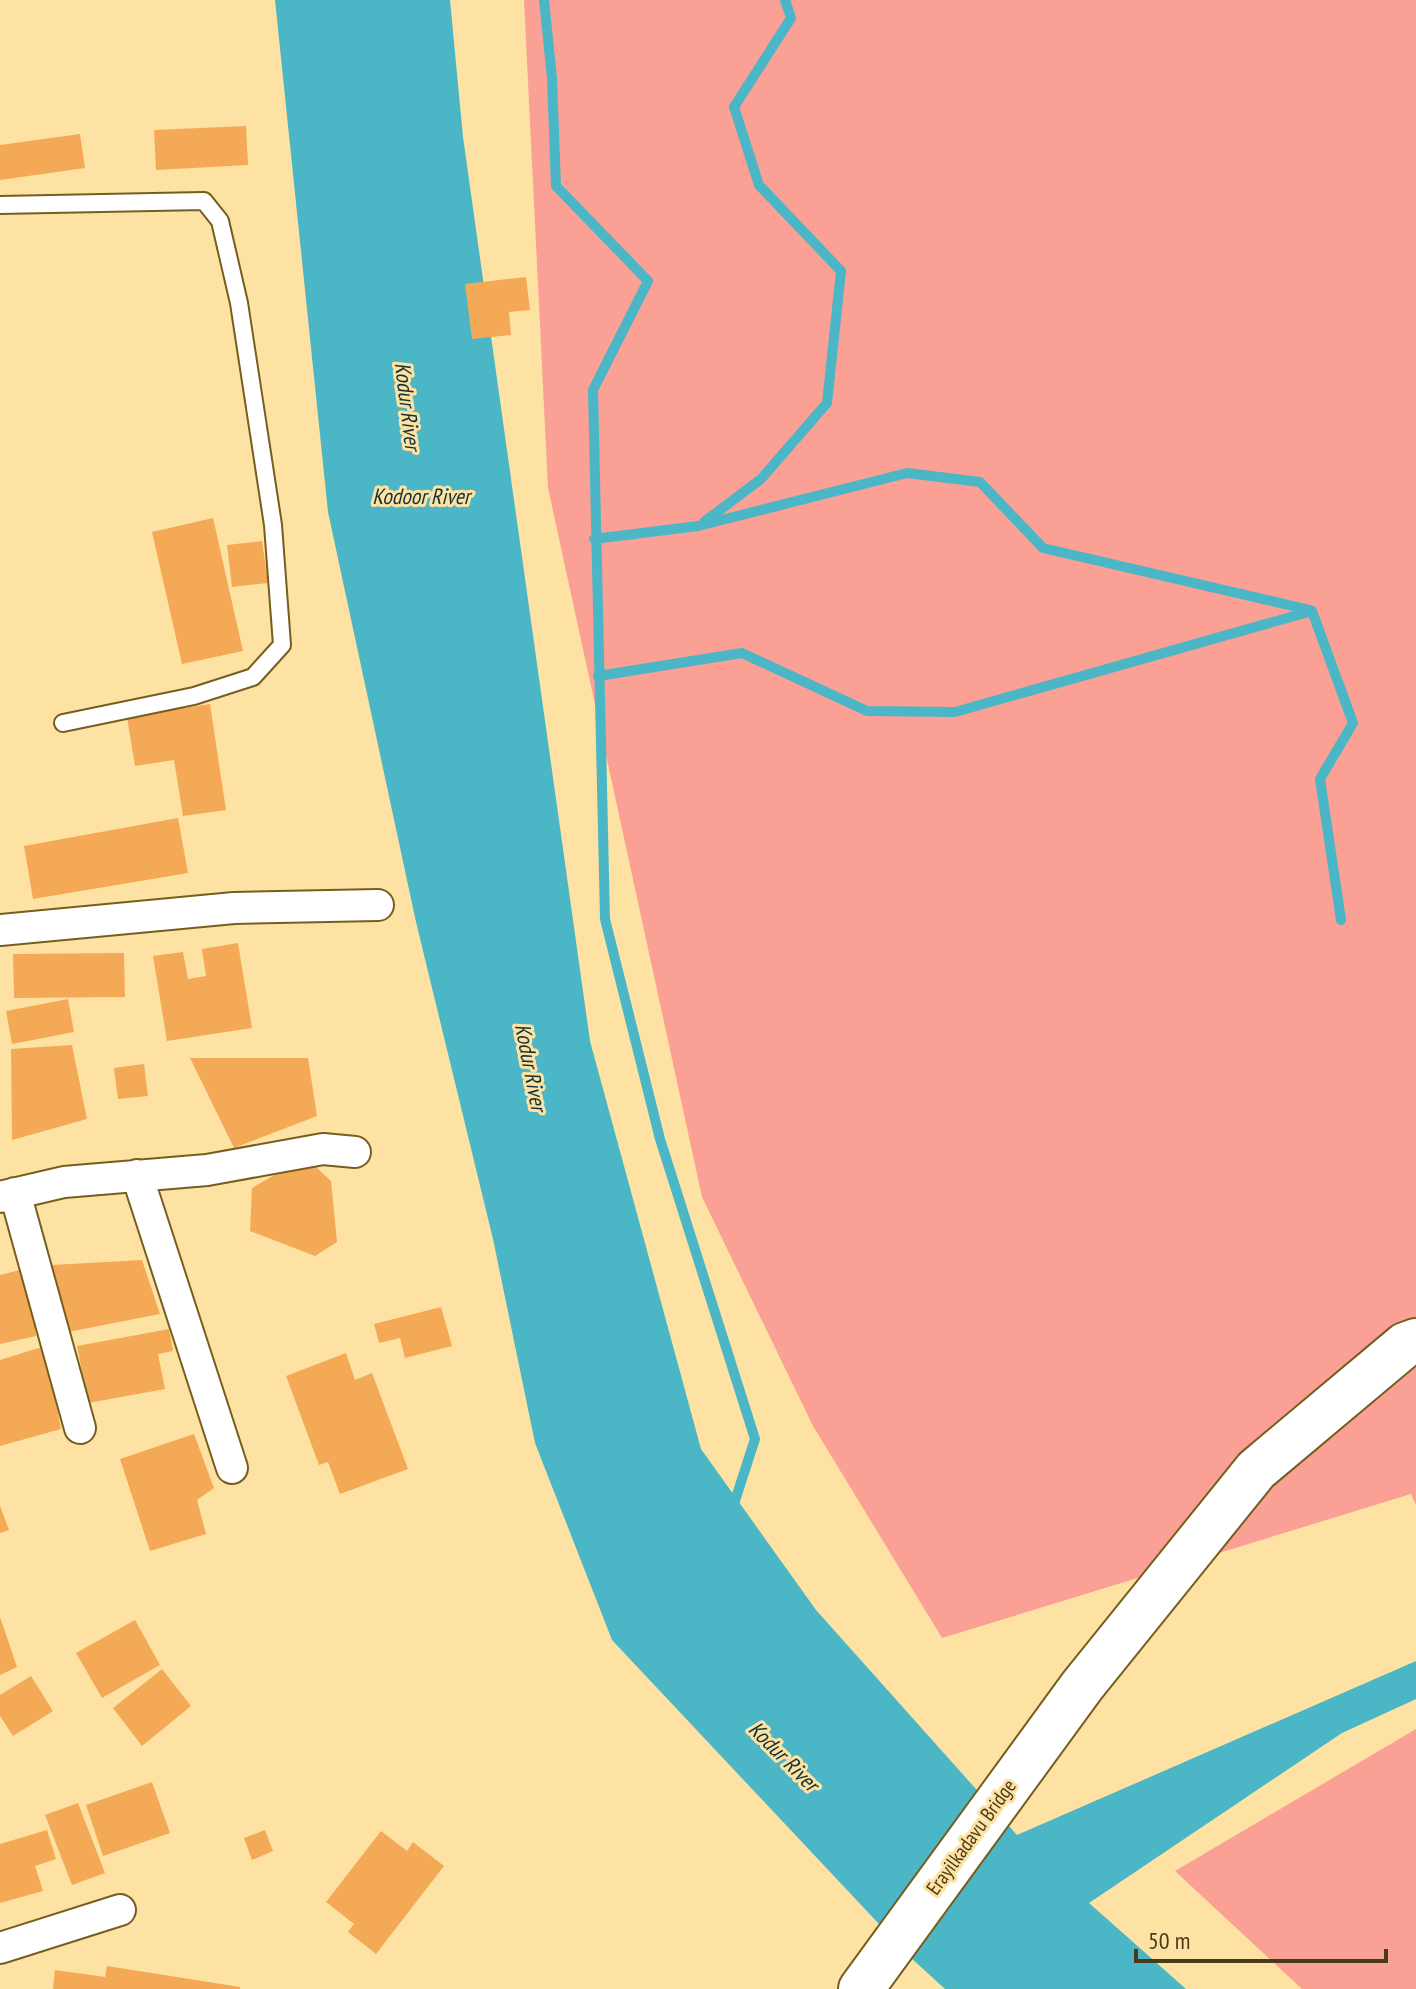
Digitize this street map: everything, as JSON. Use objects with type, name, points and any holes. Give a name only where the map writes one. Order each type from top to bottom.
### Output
[{"type":"main road","name":"Erayilkadavu Bridge","points":[[861,1989],[1082,1686],[1256,1470],[1405,1345],[1416,1341]]},
{"type":"street","points":[[0,930],[234,908],[378,905]]},
{"type":"street","points":[[80,1428],[8,1195],[64,1182],[207,1170],[323,1149],[355,1152]]},
{"type":"street","points":[[137,1175],[232,1468]]},
{"type":"street","points":[[0,1948],[120,1910]]},
{"type":"lane","points":[[0,205],[204,201],[220,221],[239,303],[273,525],[282,645],[253,677],[194,696],[63,723]]},
{"type":"shaded area","points":[[524,0],[1416,0],[1416,1505],[1411,1494],[942,1638],[813,1426],[702,1197],[548,488]]},
{"type":"shaded area","points":[[1416,1729],[1416,1989],[1302,1989],[1175,1871]]},
{"type":"water","name":"Kodoor River","points":[[275,0],[450,0],[463,137],[590,1041],[701,1449],[816,1610],[1017,1835],[1416,1661],[1416,1699],[1342,1733],[1089,1903],[1186,1989],[945,1989],[910,1957],[612,1640],[535,1443],[493,1239],[416,922],[328,512]]},
{"type":"building","points":[[246,126],[248,165],[156,170],[154,130]]},
{"type":"building","points":[[80,134],[85,168],[0,180],[0,145]]},
{"type":"building","points":[[526,277],[530,310],[509,312],[511,335],[472,339],[465,284]]},
{"type":"building","points":[[213,518],[243,651],[182,664],[152,532]]},
{"type":"building","points":[[262,541],[268,583],[232,587],[227,545]]},
{"type":"building","points":[[210,704],[226,810],[183,816],[174,760],[135,766],[127,717]]},
{"type":"building","points":[[178,818],[188,873],[33,899],[24,846]]},
{"type":"building","points":[[238,943],[252,1028],[167,1041],[153,956],[183,952],[188,979],[206,976],[202,949]]},
{"type":"building","points":[[124,953],[125,997],[14,998],[13,954]]},
{"type":"building","points":[[68,999],[74,1032],[12,1044],[6,1011]]},
{"type":"building","points":[[72,1045],[87,1119],[12,1140],[11,1049]]},
{"type":"building","points":[[190,1058],[308,1058],[317,1116],[234,1148]]},
{"type":"building","points":[[144,1064],[148,1096],[118,1099],[114,1068]]},
{"type":"building","points":[[315,1166],[331,1181],[337,1242],[315,1256],[250,1231],[252,1188],[285,1169]]},
{"type":"building","points":[[142,1260],[160,1314],[63,1333],[52,1265]]},
{"type":"building","points":[[28,1268],[36,1336],[0,1344],[0,1275]]},
{"type":"building","points":[[441,1307],[452,1346],[405,1358],[400,1338],[379,1343],[374,1324]]},
{"type":"building","points":[[169,1329],[173,1351],[158,1354],[165,1389],[88,1403],[77,1346]]},
{"type":"building","points":[[45,1346],[61,1429],[0,1446],[0,1360]]},
{"type":"building","points":[[346,1353],[355,1380],[372,1373],[408,1469],[340,1494],[328,1462],[319,1465],[286,1376]]},
{"type":"building","points":[[194,1434],[214,1488],[197,1500],[206,1534],[150,1551],[120,1459]]},
{"type":"building","points":[[0,1506],[9,1530],[0,1533]]},
{"type":"building","points":[[0,1617],[17,1667],[0,1675]]},
{"type":"building","points":[[135,1620],[160,1665],[102,1698],[76,1653]]},
{"type":"building","points":[[162,1669],[191,1706],[142,1746],[113,1708]]},
{"type":"building","points":[[31,1676],[53,1711],[13,1736],[0,1716],[0,1695]]},
{"type":"building","points":[[152,1782],[170,1833],[103,1856],[86,1805]]},
{"type":"building","points":[[78,1803],[105,1873],[72,1885],[45,1815]]},
{"type":"building","points":[[47,1830],[56,1859],[35,1866],[43,1891],[0,1903],[0,1844]]},
{"type":"building","points":[[265,1830],[273,1851],[252,1860],[244,1838]]},
{"type":"building","points":[[381,1831],[407,1851],[413,1842],[444,1866],[376,1954],[348,1932],[354,1924],[326,1902]]},
{"type":"building","points":[[107,1966],[240,1989],[53,1989],[55,1970],[105,1977]]},
{"type":"waterway","points":[[544,0],[552,78],[556,186],[648,281],[593,390],[605,919],[660,1139],[755,1439],[732,1510]]},
{"type":"waterway","points":[[704,522],[761,479],[827,403],[841,271],[759,185],[734,107],[791,18],[785,0]]},
{"type":"waterway","points":[[594,539],[698,526],[907,473],[980,482],[1043,548],[1310,610]]},
{"type":"waterway","points":[[598,676],[742,653],[867,711],[955,712],[1312,611],[1353,723],[1320,779],[1341,920]]},
{"type":"water label","name":"Kodur River","points":[[408,406]]},
{"type":"water label","name":"Kodur River","points":[[531,1067]]},
{"type":"water label","name":"Kodur River","points":[[784,1756]]}]
